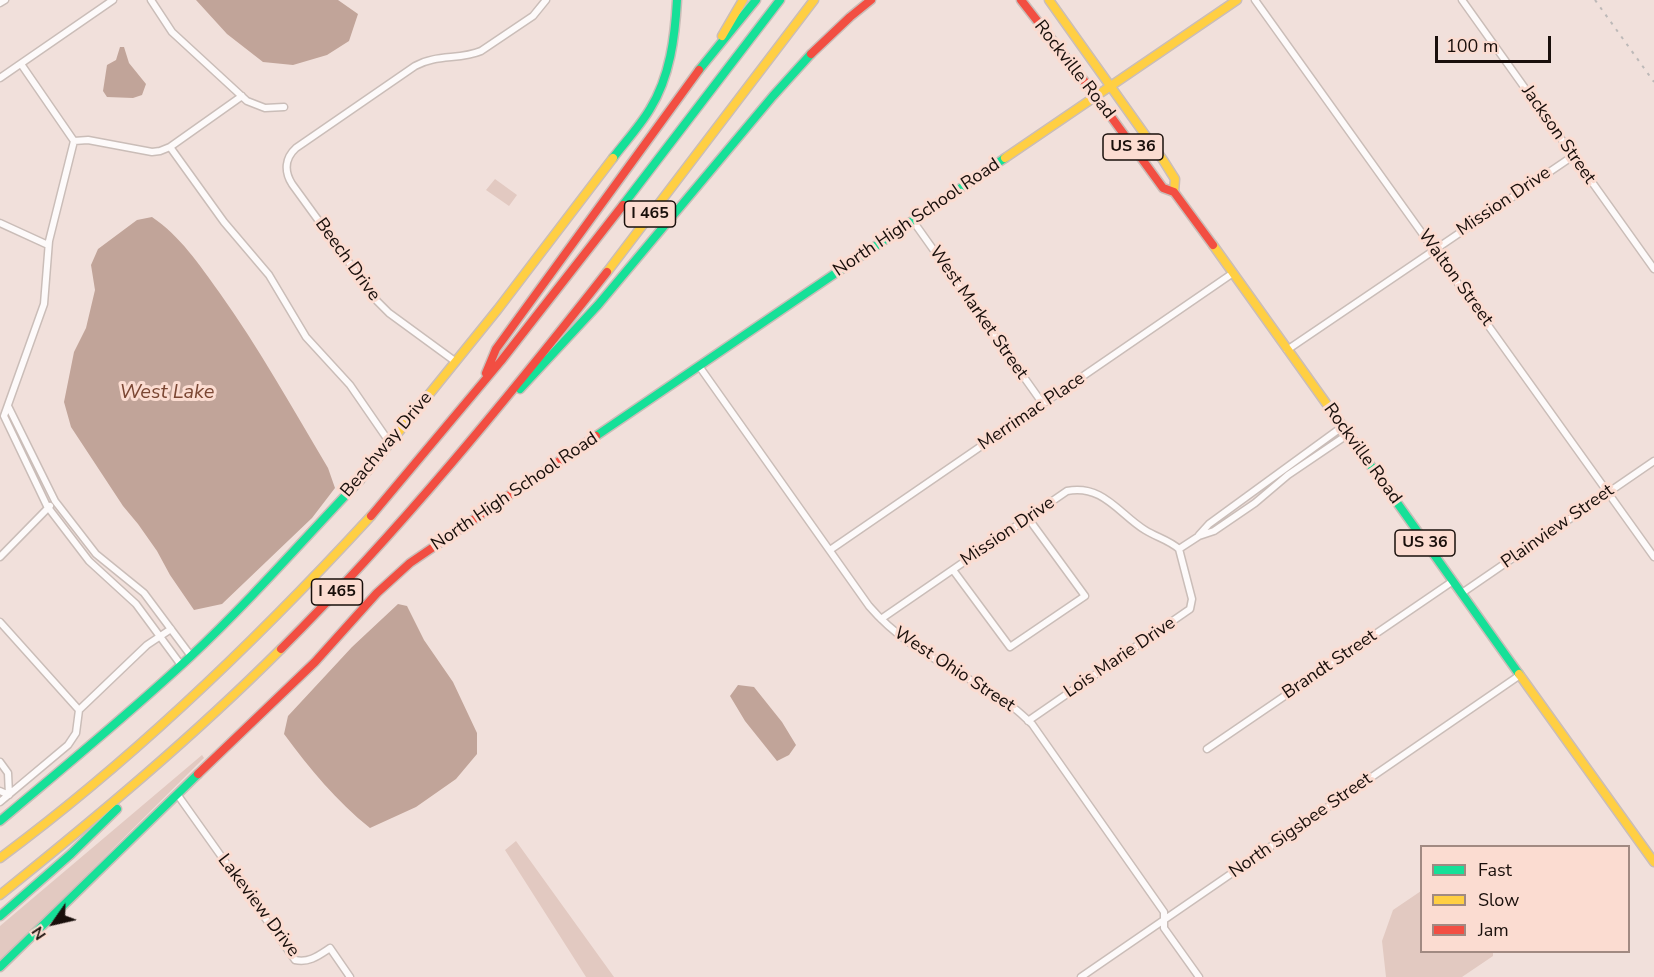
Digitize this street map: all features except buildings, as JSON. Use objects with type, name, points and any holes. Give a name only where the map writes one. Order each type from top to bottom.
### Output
[{"type":"main road","name":"Beachway Drive","points":[[0,821],[131,711],[190,656],[252,595],[362,478],[456,362],[650,110],[662,88],[671,62],[677,0]]},
{"type":"main road","points":[[709,57],[743,0]]},
{"type":"main road","points":[[479,388],[496,349],[709,57],[756,0]]},
{"type":"main road","name":"I 465","points":[[0,856],[29,837],[120,761],[248,642],[370,516],[479,388],[780,0]]},
{"type":"main road","name":"I 465","points":[[0,896],[129,791],[179,746],[288,642],[417,506],[483,427],[814,0]]},
{"type":"main road","points":[[483,427],[566,343],[814,50],[851,14],[871,0]]},
{"type":"main road","name":"Rockville Road","points":[[1021,0],[1096,96],[1163,188],[1174,192],[1654,862]]},
{"type":"main road","name":"Rockville Road","points":[[1049,0],[1175,179],[1174,192]]},
{"type":"main road","name":"North High School Road","points":[[0,967],[315,662],[377,593],[402,570],[1238,0]]},
{"type":"main road","points":[[0,916],[71,854],[179,746]]},
{"type":"street","points":[[0,3],[5,0]]},
{"type":"street","points":[[0,78],[113,0]]},
{"type":"street","points":[[151,0],[172,32],[242,96],[258,106],[284,107]]},
{"type":"street","name":"Beech Drive","points":[[456,362],[389,313],[377,301],[292,184],[286,165],[296,148],[415,66],[434,58],[481,51],[533,16],[546,0]]},
{"type":"street","name":"Walton Street","points":[[1255,0],[1654,556]]},
{"type":"street","name":"Jackson Street","points":[[1462,0],[1654,269]]},
{"type":"street","points":[[21,63],[74,141],[48,245],[44,304],[4,416],[48,508],[89,561],[136,604],[181,664]]},
{"type":"street","points":[[74,141],[88,140],[154,152],[170,147],[242,96]]},
{"type":"street","points":[[170,147],[224,222],[269,275],[306,337],[350,386],[390,443]]},
{"type":"street","name":"Mission Drive","points":[[1287,350],[1573,156]]},
{"type":"street","name":"West Market Street","points":[[913,221],[1043,404]]},
{"type":"street","points":[[0,223],[48,245]]},
{"type":"street","name":"Merrimac Place","points":[[830,550],[1233,273]]},
{"type":"street","name":"West Ohio Street","points":[[699,366],[881,619],[909,644],[1003,700],[1028,721],[1164,912],[1164,928],[1199,977]]},
{"type":"street","points":[[0,405],[8,406]]},
{"type":"street","points":[[8,406],[55,501],[96,554],[141,590],[190,656]]},
{"type":"street","points":[[1179,549],[1199,536],[1214,531],[1255,503],[1345,431]]},
{"type":"street","name":"Plainview Street","points":[[1462,593],[1654,461]]},
{"type":"street","name":"Mission Drive","points":[[881,619],[1067,491],[1089,491],[1103,496],[1139,526],[1179,549]]},
{"type":"street","points":[[0,557],[55,501]]},
{"type":"street","points":[[953,570],[1010,647],[1085,596],[1028,518]]},
{"type":"street","name":"Lois Marie Drive","points":[[1028,721],[1190,609],[1192,599],[1179,549]]},
{"type":"street","name":"Brandt Street","points":[[1207,749],[1453,581]]},
{"type":"street","points":[[0,622],[79,710]]},
{"type":"street","points":[[0,802],[68,745],[76,733],[79,710],[147,645],[171,629]]},
{"type":"street","name":"North Sigsbee Street","points":[[1081,977],[1520,675]]},
{"type":"street","points":[[0,762],[8,773],[9,795]]},
{"type":"street","points":[[0,791],[9,795]]},
{"type":"street","name":"Lakeview Drive","points":[[177,794],[295,960],[304,962],[311,960],[330,948],[350,977]]},
{"type":"shaded area","points":[[495,179],[517,195],[509,206],[486,190]]},
{"type":"shaded area","points":[[202,755],[204,758],[0,961],[0,926]]},
{"type":"shaded area","points":[[516,841],[614,977],[586,977],[505,850]]},
{"type":"shaded area","points":[[1420,892],[1420,953],[1493,953],[1493,956],[1462,977],[1386,977],[1382,941],[1393,910]]},
{"type":"water","points":[[196,0],[338,0],[358,14],[349,41],[327,55],[293,65],[263,62],[227,34]]},
{"type":"water","points":[[120,47],[124,47],[129,63],[146,84],[142,95],[133,98],[107,97],[103,91],[107,65],[116,60]]},
{"type":"water","name":"West Lake","points":[[152,217],[188,251],[234,313],[328,468],[335,488],[312,518],[222,604],[194,610],[157,551],[123,506],[71,427],[64,402],[74,352],[86,328],[95,290],[91,265],[98,249],[137,220]]},
{"type":"water","points":[[398,604],[407,606],[424,640],[453,682],[477,733],[477,754],[456,779],[416,807],[370,828],[324,784],[284,734],[288,716],[352,647]]},
{"type":"water","points":[[738,685],[754,687],[782,722],[796,745],[789,755],[777,761],[745,721],[730,696]]},
{"type":"railway","points":[[1595,0],[1654,82]]},
{"type":"traffic: fast","points":[[613,158],[637,128],[657,97],[667,70],[673,42],[677,0]]},
{"type":"traffic: fast","points":[[699,70],[756,0]]},
{"type":"traffic: fast","points":[[623,205],[780,0]]},
{"type":"traffic: fast","points":[[520,389],[598,305],[811,54]]},
{"type":"traffic: fast","points":[[596,436],[1005,158]]},
{"type":"traffic: fast","points":[[1356,445],[1519,674]]},
{"type":"traffic: fast","points":[[0,821],[120,720],[190,657],[255,592],[360,480]]},
{"type":"traffic: fast","points":[[0,967],[198,774]]},
{"type":"traffic: fast","points":[[0,916],[71,854],[117,809]]},
{"type":"traffic: slow","points":[[722,36],[743,0]]},
{"type":"traffic: slow","points":[[607,272],[814,0]]},
{"type":"traffic: slow","points":[[1049,0],[1163,160],[1175,179],[1174,192]]},
{"type":"traffic: slow","points":[[1005,158],[1237,0]]},
{"type":"traffic: slow","points":[[360,480],[498,309],[613,158]]},
{"type":"traffic: slow","points":[[1213,245],[1356,445]]},
{"type":"traffic: slow","points":[[0,858],[99,780],[194,696],[240,652],[371,516]]},
{"type":"traffic: slow","points":[[0,895],[144,776],[214,714],[281,649]]},
{"type":"traffic: slow","points":[[1519,674],[1654,862]]},
{"type":"traffic: jam","points":[[811,54],[871,0]]},
{"type":"traffic: jam","points":[[1021,0],[1096,96],[1163,188],[1174,192],[1213,245]]},
{"type":"traffic: jam","points":[[486,373],[496,349],[699,70]]},
{"type":"traffic: jam","points":[[371,516],[501,361],[623,205]]},
{"type":"traffic: jam","points":[[281,649],[367,559],[450,465],[607,272]]},
{"type":"traffic: jam","points":[[198,774],[315,662],[377,593],[410,563],[596,436]]}]
